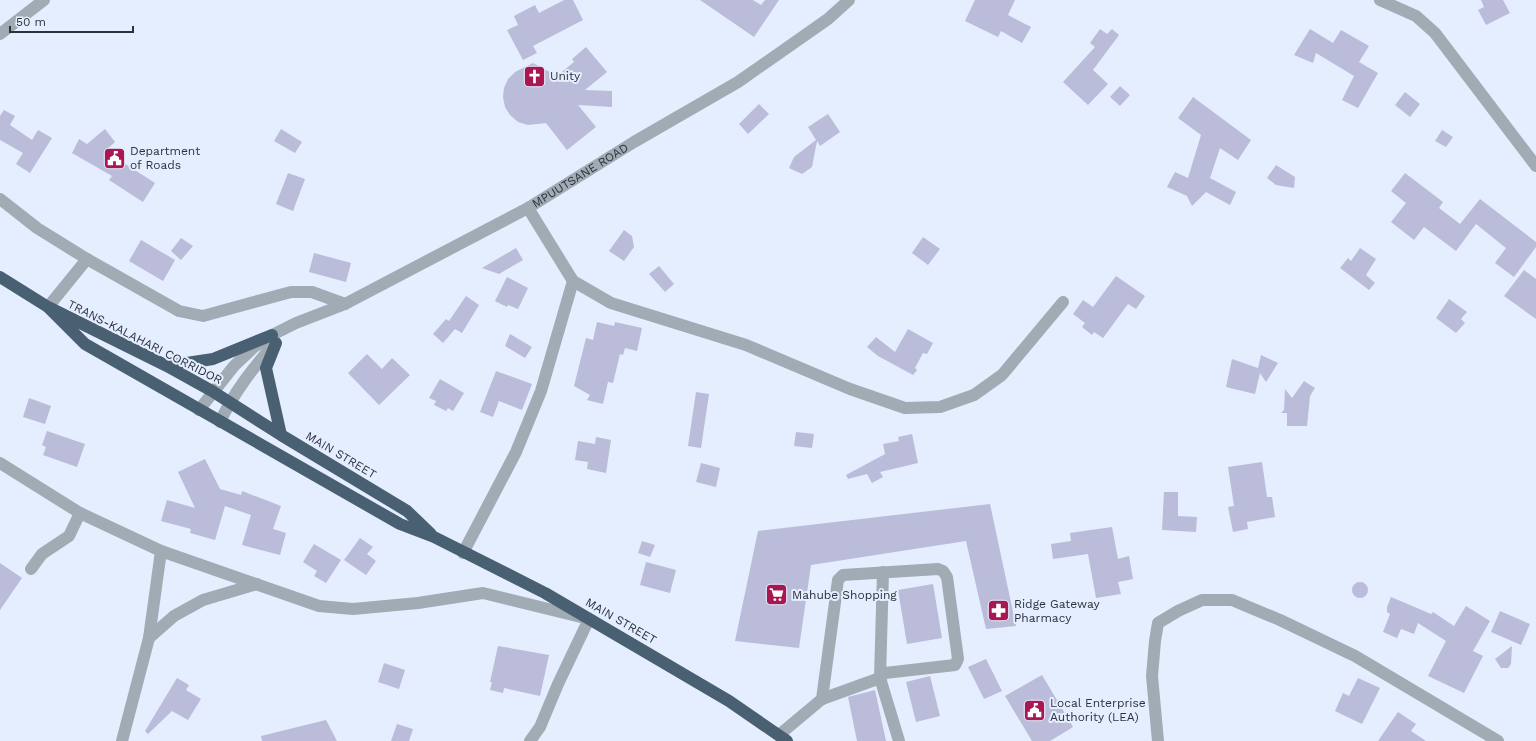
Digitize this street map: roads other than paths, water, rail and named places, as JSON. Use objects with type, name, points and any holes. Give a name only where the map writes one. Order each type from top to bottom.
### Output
[{"type":"highway","name":"TRANS-KALAHARI CORRIDOR","points":[[0,277],[48,307],[167,366],[230,402]]},
{"type":"highway","name":"TRANS-KALAHARI CORRIDOR","points":[[48,307],[85,344],[220,422]]},
{"type":"highway","points":[[167,366],[213,359],[274,339]]},
{"type":"highway","points":[[274,339],[266,368],[281,435]]},
{"type":"highway","name":"MAIN STREET","points":[[230,402],[281,435],[407,511],[434,537]]},
{"type":"highway","name":"MAIN STREET","points":[[220,422],[400,524],[434,537],[545,593],[729,701],[783,738]]},
{"type":"street","points":[[0,34],[44,0]]},
{"type":"street","name":"MPUUTSANE ROAD","points":[[198,410],[212,391],[254,347],[274,339],[296,323],[345,304],[528,208],[634,142],[738,82],[828,19],[849,0]]},
{"type":"street","points":[[1380,0],[1416,16],[1435,32],[1536,166]]},
{"type":"street","points":[[0,199],[37,228],[87,259],[179,311],[204,316],[291,292],[312,292],[345,304]]},
{"type":"street","points":[[528,208],[574,281],[612,303],[746,345],[850,389],[905,408],[940,407],[974,394],[1002,375],[1063,302]]},
{"type":"street","points":[[48,307],[87,259]]},
{"type":"street","points":[[464,553],[516,452],[541,391],[574,281]]},
{"type":"street","name":"MPUUTSANE ROAD","points":[[220,422],[230,402],[274,339]]},
{"type":"street","points":[[0,463],[80,513],[161,551],[320,606],[353,610],[411,604],[483,593],[589,619],[558,684],[540,727],[530,741]]},
{"type":"street","points":[[31,569],[42,554],[69,536],[80,513]]},
{"type":"street","points":[[122,741],[149,638],[161,551]]},
{"type":"street","points":[[783,738],[822,699],[880,678],[885,673],[955,664],[958,659],[947,577],[944,571],[938,569],[843,575],[838,580],[822,699]]},
{"type":"street","points":[[883,572],[880,678],[899,741]]},
{"type":"street","points":[[149,638],[174,616],[204,600],[257,584]]},
{"type":"street","points":[[1158,741],[1152,676],[1158,623],[1178,611],[1202,600],[1232,600],[1280,620],[1355,656],[1498,741]]},
{"type":"place","name":"Unity","points":[[534,76]]},
{"type":"place","name":"Department of Roads","points":[[114,158]]},
{"type":"place","name":"Mahube Shopping","points":[[776,595]]},
{"type":"place","name":"Ridge Gateway Pharmacy","points":[[998,611]]},
{"type":"place","name":"Local Enterprise Authority (LEA)","points":[[1035,710]]}]
